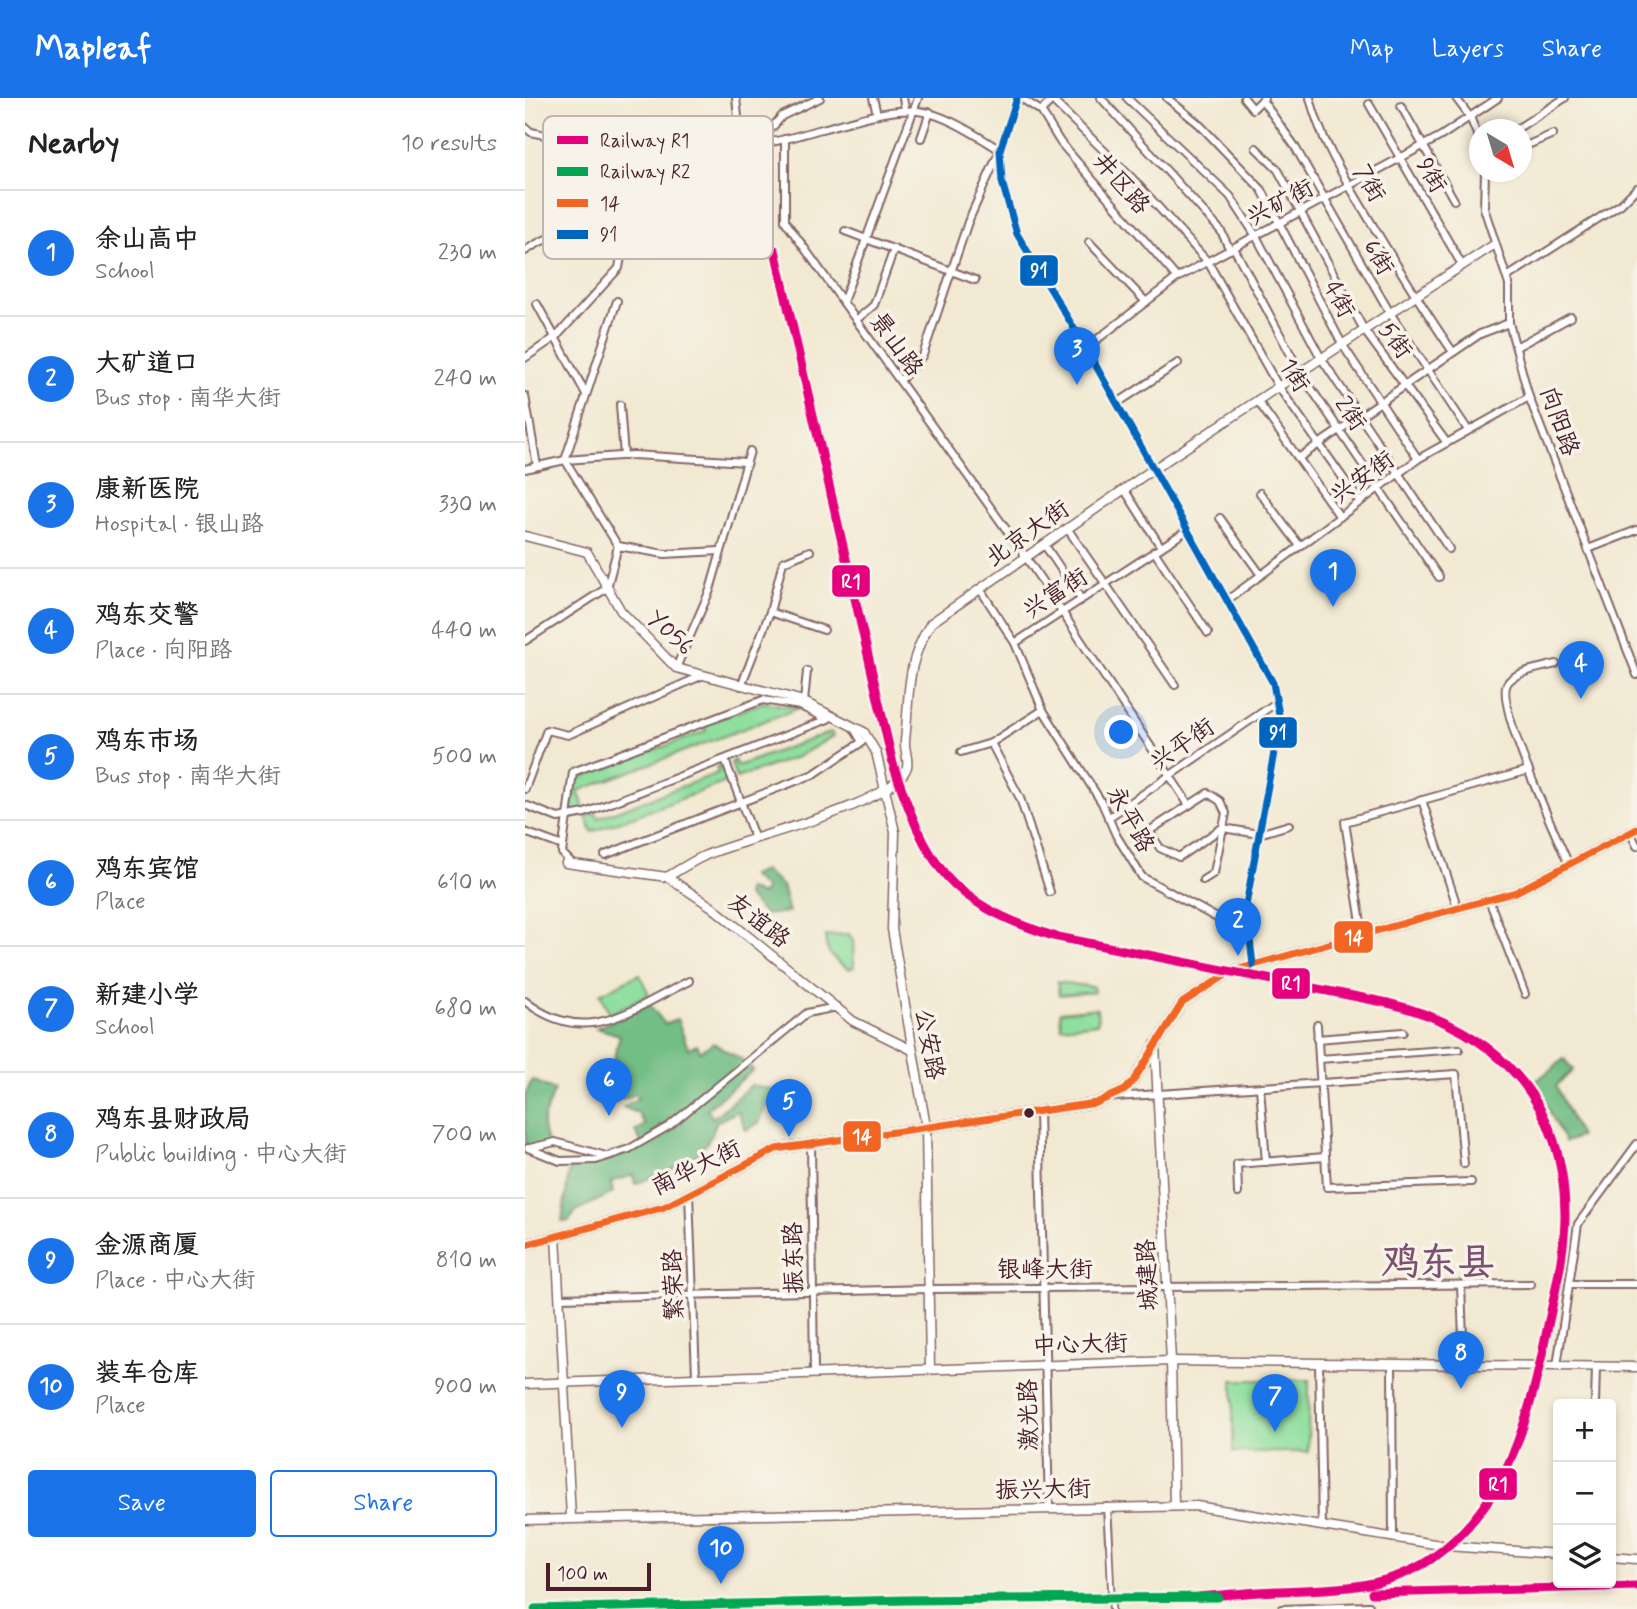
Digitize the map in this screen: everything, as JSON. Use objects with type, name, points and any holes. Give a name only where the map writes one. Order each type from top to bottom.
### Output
[{"type":"main road","name":"南华大街","points":[[525,1245],[664,1207],[776,1149],[1039,1112],[1111,1097],[1125,1090],[1134,1080],[1155,1042],[1182,1003],[1232,971],[1516,892],[1634,831]]},
{"type":"street","points":[[736,98],[738,116]]},
{"type":"street","points":[[773,127],[782,117],[820,98]]},
{"type":"street","points":[[873,98],[877,114]]},
{"type":"street","points":[[903,98],[905,109]]},
{"type":"street","points":[[843,302],[918,98]]},
{"type":"street","points":[[899,381],[923,355],[968,222],[1000,150],[1019,98],[1041,111],[1053,99]]},
{"type":"street","name":"2街","points":[[1101,98],[1221,231],[1300,372],[1439,576]]},
{"type":"street","points":[[1127,98],[1230,197],[1256,236],[1321,358],[1400,472],[1449,549]]},
{"type":"street","name":"4街","points":[[1167,98],[1199,124],[1262,190],[1342,344],[1418,459]]},
{"type":"street","points":[[1244,98],[1253,109],[1263,99]]},
{"type":"street","name":"7街","points":[[1310,98],[1318,129],[1349,186],[1415,297],[1453,352]]},
{"type":"street","points":[[1456,98],[1470,117]]},
{"type":"street","name":"兴矿街","points":[[1086,348],[1177,278],[1401,159],[1498,98]]},
{"type":"street","points":[[1532,119],[1565,98]]},
{"type":"street","name":"1街","points":[[1053,99],[1132,178],[1207,262],[1278,386],[1360,502]]},
{"type":"street","name":"6街","points":[[1263,99],[1294,145],[1390,313],[1468,430]]},
{"type":"street","name":"9街","points":[[1369,104],[1462,265]]},
{"type":"street","points":[[1401,106],[1454,200]]},
{"type":"street","points":[[773,141],[877,114],[913,109],[956,122],[1000,150]]},
{"type":"street","name":"井区路","points":[[1041,111],[1060,142],[1177,278]]},
{"type":"street","points":[[921,138],[930,112]]},
{"type":"street","points":[[525,127],[531,132],[543,135]]},
{"type":"street","points":[[1532,143],[1553,134]]},
{"type":"street","name":"景山路","points":[[785,139],[785,221],[1026,557],[1060,613],[1189,805]]},
{"type":"street","name":"5街","points":[[1256,148],[1278,170],[1364,330],[1447,443]]},
{"type":"street","points":[[1000,150],[1002,182],[1017,234],[1086,348],[1273,683],[1280,720],[1246,905],[1253,965]]},
{"type":"street","name":"向阳路","points":[[1485,182],[1484,208],[1507,277],[1509,323],[1529,397],[1637,675]]},
{"type":"street","points":[[1507,277],[1621,204],[1637,188]]},
{"type":"street","points":[[845,231],[975,280]]},
{"type":"street","points":[[527,248],[543,239]]},
{"type":"street","points":[[1089,242],[1146,302]]},
{"type":"street","name":"北京大街","points":[[667,877],[705,856],[818,818],[899,782],[908,765],[905,743],[909,716],[909,674],[916,646],[931,623],[1152,470],[1495,244]]},
{"type":"street","points":[[856,320],[874,305],[894,249]]},
{"type":"street","points":[[525,358],[557,336],[619,268],[621,259]]},
{"type":"street","points":[[525,641],[607,588],[618,546],[565,460],[617,301]]},
{"type":"street","points":[[537,304],[557,336],[586,394]]},
{"type":"street","points":[[1515,347],[1571,317]]},
{"type":"street","points":[[1300,457],[1480,334],[1509,323]]},
{"type":"street","points":[[1116,404],[1178,363]]},
{"type":"street","points":[[525,396],[537,467]]},
{"type":"street","name":"兴安街","points":[[1226,601],[1418,459],[1529,397]]},
{"type":"street","points":[[1257,400],[1340,517]]},
{"type":"street","points":[[620,405],[624,456]]},
{"type":"street","points":[[676,668],[705,604],[750,451]]},
{"type":"street","points":[[525,469],[565,460],[624,456],[746,462]]},
{"type":"street","points":[[1124,489],[1161,547]]},
{"type":"street","points":[[1260,493],[1300,546]]},
{"type":"street","points":[[1220,518],[1261,575]]},
{"type":"street","points":[[1067,528],[1175,685]]},
{"type":"street","points":[[1588,549],[1637,530]]},
{"type":"street","name":"兴富街","points":[[1044,710],[1014,643],[1186,531]]},
{"type":"street","name":"Y056","points":[[525,536],[587,552],[621,611],[676,668],[804,702],[864,732]]},
{"type":"street","points":[[1044,544],[1081,599]]},
{"type":"street","points":[[618,546],[666,554],[720,551]]},
{"type":"street","points":[[741,686],[769,612],[783,562],[810,551]]},
{"type":"street","points":[[1154,551],[1207,633]]},
{"type":"street","points":[[980,589],[1014,643]]},
{"type":"street","points":[[769,612],[824,630]]},
{"type":"street","points":[[1556,664],[1516,676],[1507,683],[1503,696],[1529,770],[1569,865]]},
{"type":"street","points":[[804,702],[807,670]]},
{"type":"street","points":[[525,789],[547,730],[568,735],[701,676]]},
{"type":"street","points":[[569,864],[562,853],[573,772],[763,700],[800,706],[830,717]]},
{"type":"street","name":"兴平街","points":[[1108,818],[1277,702]]},
{"type":"street","points":[[961,752],[991,743],[1044,710]]},
{"type":"street","name":"永平路","points":[[1044,710],[1142,877],[1250,936]]},
{"type":"street","points":[[525,805],[558,818],[585,813],[830,717]]},
{"type":"street","points":[[605,855],[814,774],[862,742],[852,726]]},
{"type":"street","name":"公安路","points":[[864,732],[876,752],[895,832],[892,929],[926,1127],[930,1368]]},
{"type":"street","points":[[991,743],[1020,798],[1050,892]]},
{"type":"street","points":[[725,760],[755,839]]},
{"type":"street","points":[[1363,935],[1345,822],[1529,770]]},
{"type":"street","points":[[1203,880],[1214,873],[1223,828],[1226,813],[1220,801],[1208,793],[1149,831],[1160,849],[1178,857],[1223,828],[1259,834],[1289,825]]},
{"type":"street","points":[[1422,800],[1458,909]]},
{"type":"street","points":[[1634,831],[1637,845]]},
{"type":"street","points":[[525,832],[563,846]]},
{"type":"street","name":"友谊路","points":[[569,864],[667,877],[712,907],[853,1021],[912,1050]]},
{"type":"street","points":[[1489,900],[1525,994]]},
{"type":"street","points":[[525,1002],[542,1015],[588,1026],[614,1019],[689,981]]},
{"type":"street","points":[[606,1156],[555,1142],[528,1148],[560,1161],[596,1160],[629,1149],[669,1126],[807,1013],[837,1007]]},
{"type":"street","points":[[1317,1025],[1328,1187],[1471,1182]]},
{"type":"street","points":[[1317,1039],[1403,1032]]},
{"type":"street","name":"城建路","points":[[1155,1042],[1171,1361],[1174,1506]]},
{"type":"street","points":[[1319,1059],[1459,1049]]},
{"type":"street","points":[[1111,1097],[1456,1074],[1465,1164]]},
{"type":"street","points":[[1260,1088],[1266,1162]]},
{"type":"street","name":"激光路","points":[[1039,1112],[1049,1508]]},
{"type":"street","name":"振东路","points":[[811,1144],[814,1372]]},
{"type":"street","points":[[1557,1366],[1579,1224],[1637,1144]]},
{"type":"street","points":[[1238,1193],[1237,1164],[1325,1157]]},
{"type":"street","name":"繁荣路","points":[[689,1194],[696,1376]]},
{"type":"street","points":[[556,1236],[571,1517]]},
{"type":"street","points":[[1461,1284],[1464,1366]]},
{"type":"street","name":"银峰大街","points":[[560,1297],[929,1289],[1531,1284]]},
{"type":"street","points":[[1570,1284],[1637,1284]]},
{"type":"street","name":"中心大街","points":[[525,1384],[1171,1361],[1637,1367]]},
{"type":"street","points":[[1318,1363],[1322,1527]]},
{"type":"street","points":[[1392,1364],[1393,1538]]},
{"type":"street","points":[[1594,1399],[1596,1367]]},
{"type":"street","name":"振兴大街","points":[[525,1520],[1196,1506],[1473,1549],[1553,1554]]},
{"type":"street","points":[[1107,1507],[1112,1609]]},
{"type":"street","points":[[1616,1557],[1637,1559]]},
{"type":"street","points":[[1282,1609],[1369,1605],[1369,1609]]},
{"type":"green space","points":[[764,702],[799,708],[578,791],[585,810],[573,813],[571,810],[578,772],[581,777],[706,731],[704,724]]},
{"type":"green space","points":[[831,732],[833,736],[797,757],[736,778],[731,763],[734,760],[737,766]]},
{"type":"green space","points":[[720,766],[729,781],[592,832],[586,816],[596,813],[598,818],[718,773],[716,767]]},
{"type":"green space","points":[[764,871],[782,886],[789,912],[765,915],[746,895],[748,889],[761,895],[766,889],[751,876]]},
{"type":"green space","points":[[849,934],[853,941],[854,967],[850,969],[832,956],[826,942],[826,936]]},
{"type":"green space","points":[[639,974],[649,994],[610,1014],[600,994]]},
{"type":"green space","points":[[1057,982],[1093,987],[1094,992],[1059,995]]},
{"type":"green space","points":[[649,1004],[665,1024],[677,1019],[688,1048],[697,1045],[700,1051],[714,1043],[740,1058],[753,1070],[707,1109],[713,1118],[751,1085],[785,1092],[765,1108],[759,1123],[746,1130],[738,1111],[716,1122],[704,1147],[685,1163],[635,1184],[633,1175],[611,1182],[613,1193],[576,1211],[569,1221],[562,1222],[569,1169],[604,1162],[644,1147],[635,1131],[645,1125],[638,1113],[623,1107],[638,1098],[635,1094],[624,1099],[615,1097],[622,1086],[618,1080],[622,1067],[615,1064],[617,1059],[614,1058],[620,1035],[596,1028]]},
{"type":"green space","points":[[1097,1008],[1098,1023],[1061,1027],[1060,1012]]},
{"type":"green space","points":[[1564,1059],[1573,1070],[1556,1086],[1580,1137],[1565,1142],[1535,1082]]},
{"type":"green space","points":[[532,1080],[555,1090],[543,1123],[549,1147],[526,1154],[525,1095]]},
{"type":"green space","points":[[1233,1380],[1309,1380],[1308,1452],[1233,1452]]},
{"type":"rail line","name":"R1","points":[[775,250],[893,764],[918,829],[946,875],[988,909],[1053,936],[1388,1003],[1427,1015],[1461,1031],[1491,1051],[1517,1076],[1537,1104],[1553,1137],[1562,1174],[1565,1215],[1558,1277],[1538,1372],[1521,1433],[1495,1489],[1478,1515],[1431,1559],[1396,1577],[1338,1588],[1199,1597]]},
{"type":"rail line","name":"R1","points":[[1372,1593],[1637,1586]]},
{"type":"rail line","name":"R2","points":[[535,1609],[907,1600],[1218,1597]]},
{"type":"transit line","name":"91","points":[[1017,98],[1000,150],[1002,182],[1017,234],[1086,348],[1273,683],[1280,720],[1246,905],[1253,965]]},
{"type":"transit line","name":"14","points":[[525,1245],[664,1207],[776,1149],[1096,1103],[1125,1090],[1134,1080],[1182,1003],[1232,971],[1516,892],[1637,829]]},
{"type":"place","name":"康新医院","points":[[1077,385]]},
{"type":"place","name":"余山高中","points":[[1333,607]]},
{"type":"place","name":"鸡东交警","points":[[1581,699]]},
{"type":"place","name":"大矿道口","points":[[1238,956]]},
{"type":"place","name":"鸡东宾馆","points":[[609,1116]]},
{"type":"place","name":"鸡东市场","points":[[789,1137]]},
{"type":"place","name":"鸡东县财政局","points":[[1461,1389]]},
{"type":"place","name":"金源商厦","points":[[622,1428]]},
{"type":"place","name":"新建小学","points":[[1275,1432]]},
{"type":"place","name":"装车仓库","points":[[721,1584]]},
{"type":"district","name":"鸡东县","points":[[1438,1261]]}]
